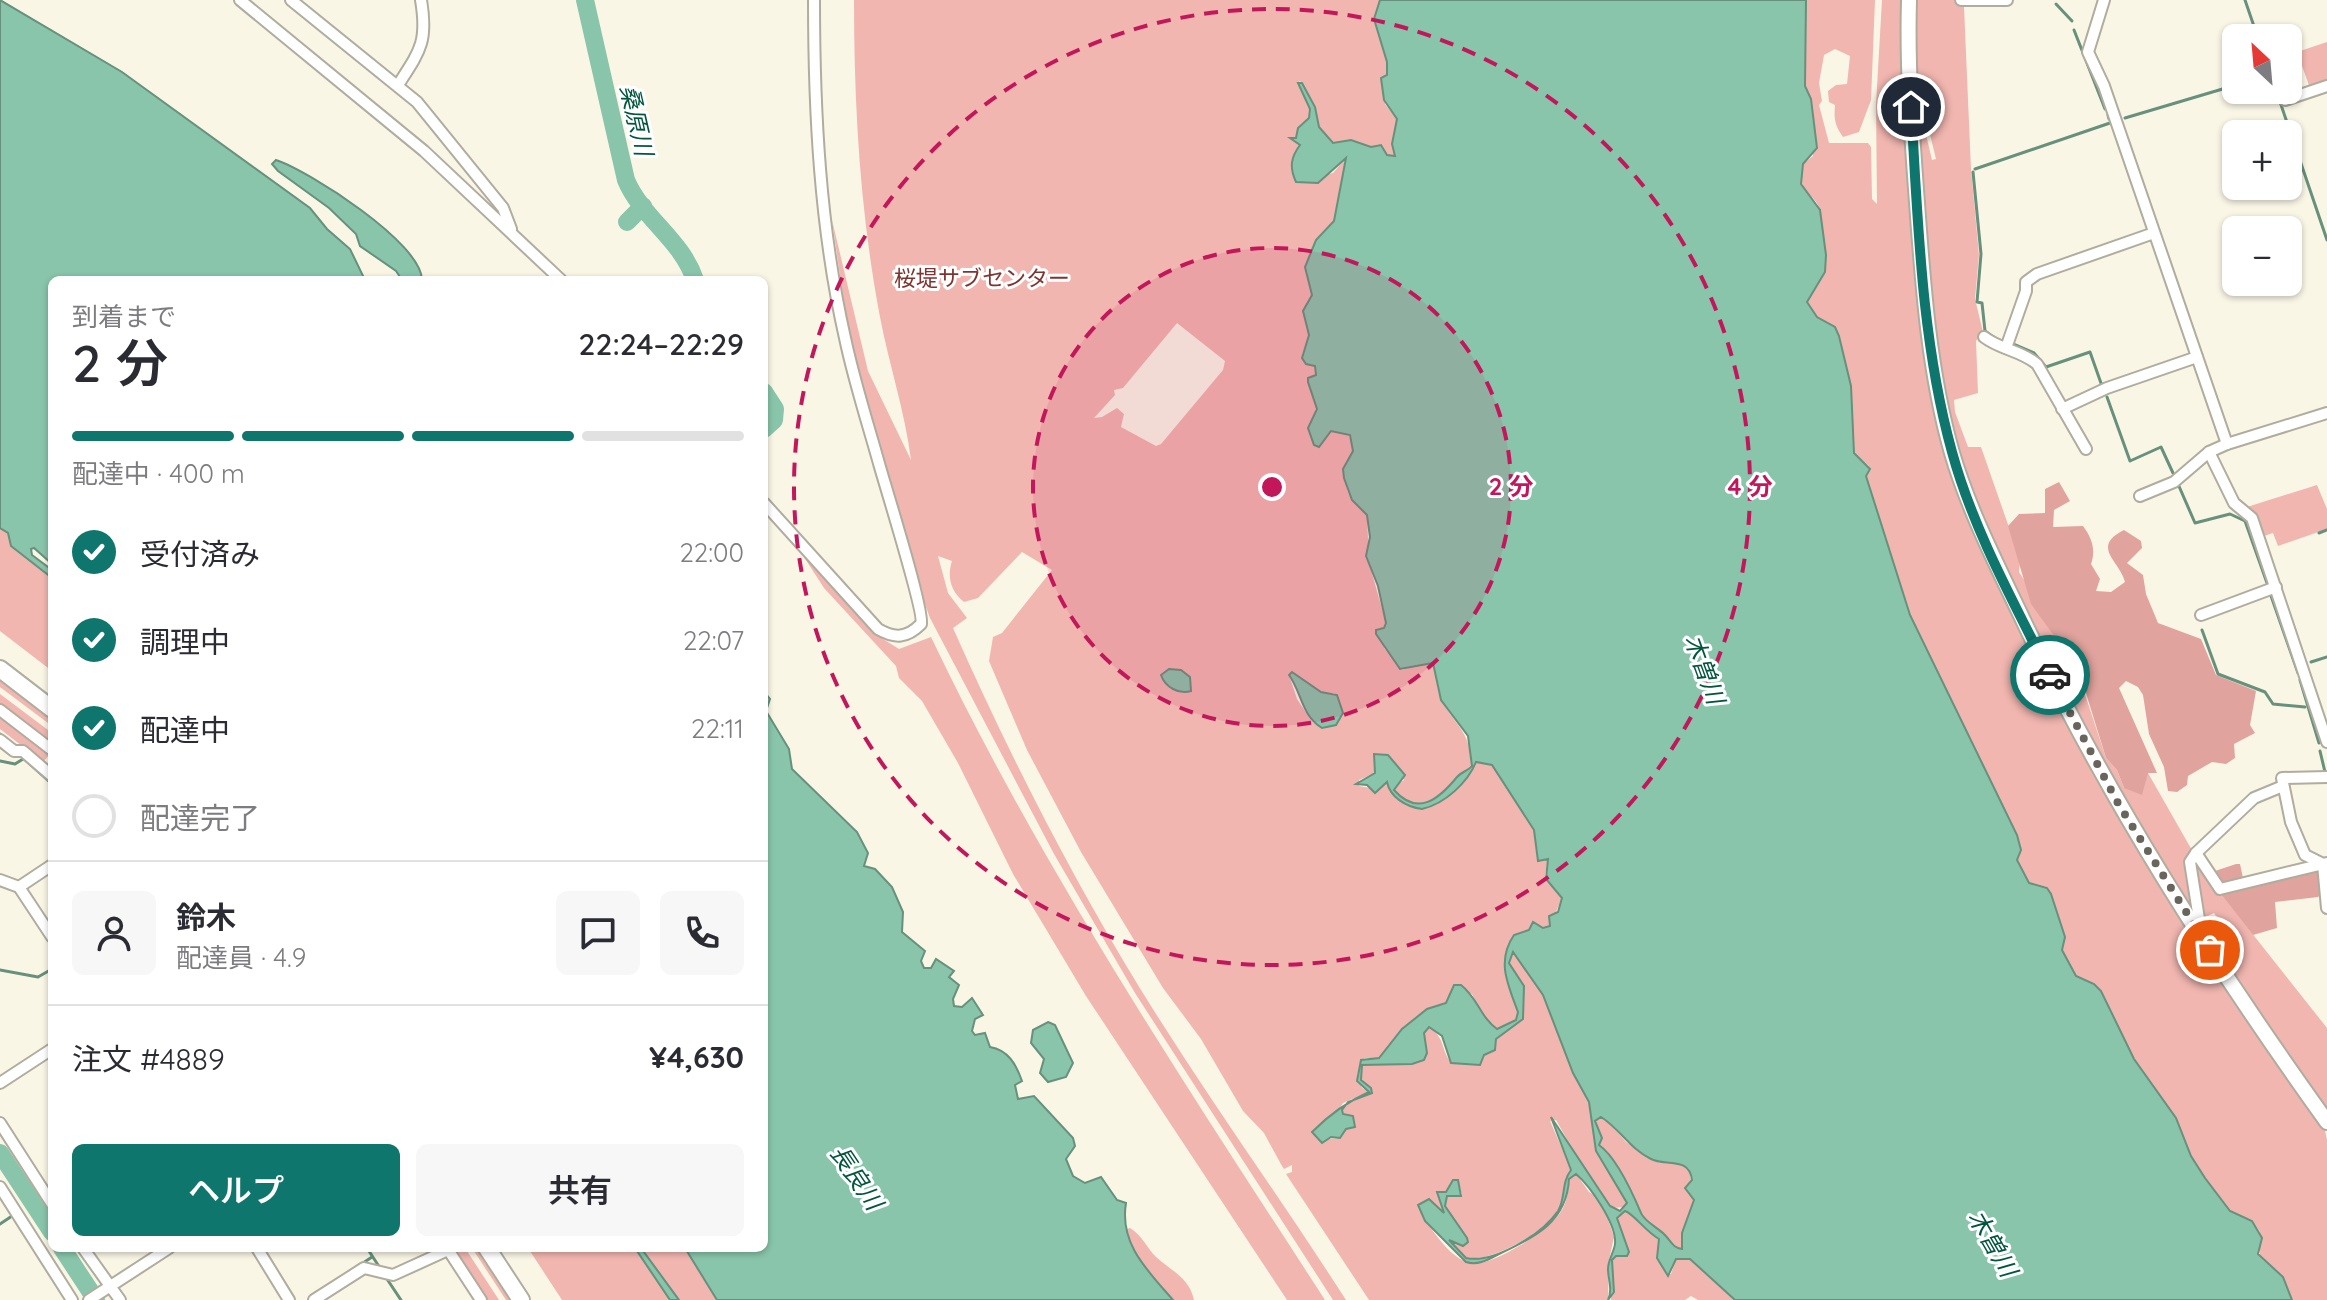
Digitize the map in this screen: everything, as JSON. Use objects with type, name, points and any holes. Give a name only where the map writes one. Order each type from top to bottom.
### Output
[{"type":"main road","points":[[0,669],[48,706]]},
{"type":"main road","points":[[490,1252],[521,1300]]},
{"type":"street","points":[[240,0],[424,151],[557,276]]},
{"type":"street","points":[[291,0],[398,85],[439,124],[459,157],[503,208],[513,235]]},
{"type":"street","points":[[398,85],[424,44],[426,32],[421,0]]},
{"type":"street","points":[[808,0],[814,21]]},
{"type":"street","points":[[768,507],[878,629],[899,637],[921,624],[921,607],[903,557],[845,339],[834,279],[821,182],[814,0]]},
{"type":"street","points":[[1909,0],[1911,107],[1923,279],[1939,398],[1952,453],[1976,518],[2065,707],[2119,805],[2195,927],[2327,1122]]},
{"type":"street","points":[[1961,0],[2007,0]]},
{"type":"street","points":[[2104,0],[2088,52],[2104,86],[2227,444]]},
{"type":"street","points":[[2302,94],[2327,86]]},
{"type":"street","points":[[2006,348],[2026,291],[2026,282],[2037,274],[2154,233]]},
{"type":"street","points":[[1984,337],[2026,355],[2037,364],[2086,449]]},
{"type":"street","points":[[2062,409],[2107,388],[2197,357]]},
{"type":"street","points":[[2140,496],[2174,482],[2209,452],[2227,444],[2327,413]]},
{"type":"street","points":[[2209,452],[2234,503],[2252,518],[2322,704],[2327,742]]},
{"type":"street","points":[[2201,615],[2276,587]]},
{"type":"street","points":[[0,710],[48,747]]},
{"type":"street","points":[[0,740],[14,751],[23,751],[48,773]]},
{"type":"street","points":[[2325,863],[2305,855],[2291,822],[2282,778],[2327,777]]},
{"type":"street","points":[[2195,927],[2199,919],[2190,862],[2254,798],[2283,786]]},
{"type":"street","points":[[2196,853],[2220,889],[2325,863]]},
{"type":"street","points":[[2325,863],[2327,908]]},
{"type":"street","points":[[19,887],[48,868]]},
{"type":"street","points":[[0,880],[19,887],[48,931]]},
{"type":"street","points":[[0,1083],[48,1052]]},
{"type":"street","points":[[0,1123],[48,1198]]},
{"type":"street","points":[[0,1187],[72,1300]]},
{"type":"street","points":[[86,1252],[120,1300]]},
{"type":"street","points":[[89,1300],[163,1252]]},
{"type":"street","points":[[259,1252],[289,1300]]},
{"type":"street","points":[[314,1300],[364,1268],[393,1275],[442,1252]]},
{"type":"street","points":[[450,1252],[481,1300]]},
{"type":"green space","name":"桜堤サブセンター","points":[[854,0],[1380,0],[1374,19],[1387,62],[1385,104],[1397,119],[1392,144],[1395,156],[1389,157],[1378,145],[1371,148],[1351,140],[1333,143],[1319,127],[1315,107],[1300,81],[1298,83],[1310,109],[1309,118],[1300,125],[1296,138],[1291,138],[1300,145],[1292,162],[1296,182],[1333,173],[1346,158],[1334,221],[1320,238],[1306,267],[1312,295],[1304,308],[1309,335],[1302,355],[1306,364],[1315,366],[1318,400],[1312,418],[1319,447],[1331,431],[1347,432],[1353,444],[1347,488],[1367,515],[1369,563],[1386,623],[1384,648],[1402,670],[1427,661],[1433,663],[1441,700],[1466,738],[1472,766],[1450,787],[1425,804],[1406,801],[1394,790],[1394,786],[1404,780],[1388,755],[1374,754],[1375,773],[1359,780],[1359,786],[1370,788],[1387,782],[1400,800],[1422,809],[1455,791],[1476,762],[1492,765],[1534,830],[1538,861],[1548,859],[1545,875],[1562,898],[1550,926],[1543,928],[1533,922],[1529,930],[1514,935],[1509,945],[1505,964],[1510,992],[1518,1012],[1516,1020],[1497,1029],[1482,1015],[1472,994],[1453,986],[1446,1003],[1427,1009],[1402,1029],[1379,1058],[1364,1058],[1357,1075],[1362,1088],[1369,1092],[1343,1103],[1335,1116],[1312,1131],[1320,1140],[1340,1138],[1346,1129],[1355,1127],[1353,1116],[1343,1114],[1342,1110],[1348,1102],[1372,1093],[1360,1080],[1362,1065],[1412,1064],[1426,1058],[1424,1032],[1429,1027],[1439,1036],[1453,1064],[1481,1063],[1484,1055],[1492,1052],[1496,1039],[1523,1019],[1524,986],[1509,963],[1513,951],[1539,987],[1559,1031],[1573,1073],[1589,1102],[1596,1151],[1626,1198],[1626,1207],[1612,1208],[1591,1182],[1556,1120],[1550,1121],[1571,1169],[1561,1205],[1542,1227],[1503,1251],[1466,1258],[1449,1240],[1459,1244],[1467,1238],[1445,1206],[1447,1196],[1460,1197],[1462,1194],[1456,1179],[1446,1192],[1438,1192],[1445,1213],[1433,1202],[1425,1221],[1456,1257],[1470,1263],[1491,1260],[1532,1238],[1554,1220],[1565,1204],[1570,1177],[1577,1175],[1589,1192],[1601,1199],[1614,1237],[1609,1260],[1608,1300],[1369,1300],[1286,1174],[1292,1172],[1292,1165],[1284,1169],[1264,1133],[1243,1111],[1201,1039],[1163,988],[1081,852],[1027,750],[989,661],[993,637],[1002,633],[1052,570],[1022,552],[978,598],[964,602],[951,583],[952,561],[938,556],[948,593],[967,618],[953,628],[1065,857],[1166,1029],[1346,1300],[1333,1300],[1135,993],[1054,854],[930,618],[908,557],[849,338],[832,220],[868,371],[911,460],[873,278],[860,159]],"holes":[[[1177,323],[1225,361],[1223,370],[1161,444],[1156,446],[1121,427],[1124,414],[1117,408],[1094,418],[1115,395],[1114,390],[1123,388]],[[1289,675],[1322,692],[1334,693],[1340,705],[1313,723],[1297,699]]]},
{"type":"green space","points":[[1806,0],[1875,0],[1871,100],[1859,132],[1843,137],[1835,121],[1835,105],[1829,102],[1828,91],[1836,85],[1847,84],[1850,56],[1835,49],[1824,55],[1819,83],[1822,101],[1819,105],[1829,143],[1868,143],[1871,147],[1872,199],[1877,204],[1876,104],[1882,0],[1904,0],[1934,396],[2045,673],[2324,1126],[2327,1140],[2327,1300],[2292,1300],[2283,1277],[2260,1259],[2260,1232],[2252,1220],[2229,1211],[2205,1178],[2191,1156],[2176,1118],[2134,1059],[2101,991],[2094,984],[2076,977],[2062,950],[2065,937],[2051,894],[2047,888],[2029,883],[2017,859],[2020,855],[2011,823],[1946,695],[1910,615],[1866,476],[1869,466],[1854,453],[1851,386],[1839,336],[1835,327],[1817,317],[1807,301],[1820,280],[1823,245],[1820,210],[1804,188],[1801,175],[1803,164],[1813,156],[1814,124],[1805,86]]},
{"type":"green space","points":[[1914,0],[1958,0],[1964,7],[1971,169],[1979,255],[1975,299],[1983,332],[1976,341],[1978,393],[1954,400],[1955,412],[1968,447],[1981,447],[2020,559],[2019,572],[2072,655],[2106,758],[2117,770],[2124,788],[2148,773],[2193,852],[2195,920],[2084,734],[1986,530],[1956,452],[1935,349],[1914,84],[1932,160],[1936,159],[1914,69]]},
{"type":"green space","points":[[2327,42],[2327,83],[2310,88],[2302,66],[2302,50]]},
{"type":"green space","points":[[2317,485],[2327,509],[2327,529],[2278,546],[2273,533],[2264,536],[2256,515],[2247,507]]},
{"type":"green space","points":[[0,528],[8,533],[11,546],[48,575],[48,668],[0,631]]},
{"type":"green space","points":[[802,554],[883,639],[899,649],[931,637],[1020,809],[1117,975],[1325,1300],[1287,1300],[1086,996],[1013,874],[958,763],[922,701],[899,678],[896,666],[824,588]]},
{"type":"green space","points":[[0,678],[48,714],[48,723],[0,687]]},
{"type":"green space","points":[[0,694],[48,730],[48,743],[0,707]]},
{"type":"green space","points":[[0,714],[48,751],[48,756],[43,762],[0,729]]},
{"type":"green space","points":[[2194,860],[2327,1028],[2327,1115],[2213,947],[2231,939],[2214,913],[2201,919]]},
{"type":"green space","points":[[1599,1117],[1610,1123],[1626,1142],[1659,1163],[1683,1164],[1689,1169],[1694,1200],[1686,1221],[1682,1249],[1661,1234],[1641,1213],[1618,1167],[1599,1145],[1595,1121]]},
{"type":"green space","points":[[1625,1211],[1659,1239],[1657,1258],[1666,1274],[1671,1274],[1676,1259],[1690,1259],[1735,1300],[1698,1300],[1691,1296],[1685,1300],[1611,1300],[1612,1260],[1616,1256],[1627,1256],[1629,1252],[1617,1218]]},
{"type":"green space","points":[[1130,1228],[1156,1257],[1184,1280],[1194,1300],[1173,1300],[1134,1254],[1125,1230]]},
{"type":"green space","points":[[454,1252],[468,1252],[499,1300],[486,1300]]},
{"type":"green space","points":[[475,1252],[483,1252],[514,1300],[506,1300]]},
{"type":"green space","points":[[531,1252],[638,1252],[670,1300],[562,1300]]},
{"type":"green space","points":[[644,1252],[687,1252],[717,1300],[679,1300]]},
{"type":"shaded area","points":[[2059,482],[2070,501],[2054,510],[2053,527],[2083,526],[2093,549],[2091,564],[2100,579],[2096,591],[2111,592],[2125,582],[2108,548],[2114,536],[2124,530],[2141,541],[2142,548],[2127,563],[2143,575],[2146,594],[2158,623],[2201,639],[2216,675],[2256,691],[2250,725],[2255,733],[2234,744],[2235,758],[2226,764],[2212,762],[2188,776],[2187,785],[2177,792],[2168,791],[2164,767],[2149,734],[2143,695],[2138,687],[2126,681],[2119,688],[2157,773],[2148,773],[2142,795],[2124,788],[2117,770],[2106,758],[2081,677],[2062,637],[2055,637],[2031,604],[2008,526],[2019,514],[2045,513],[2045,489]]},
{"type":"shaded area","points":[[2240,864],[2243,878],[2221,886],[2212,872]]},
{"type":"shaded area","points":[[2320,867],[2323,892],[2318,897],[2275,902],[2277,928],[2253,935],[2220,893]]},
{"type":"water","points":[[0,0],[122,72],[310,208],[327,229],[350,249],[363,276],[48,276],[48,560],[34,548],[31,549],[32,555],[48,567],[48,575],[11,546],[8,533],[0,528]]},
{"type":"water","name":"木曽川","points":[[1380,0],[1806,0],[1805,86],[1811,99],[1817,148],[1803,164],[1801,184],[1820,210],[1826,255],[1825,272],[1807,302],[1817,317],[1835,327],[1839,336],[1851,386],[1854,453],[1870,469],[1866,476],[1910,615],[2017,835],[2021,850],[2017,860],[2029,883],[2047,888],[2051,894],[2065,937],[2062,950],[2076,976],[2094,984],[2101,991],[2134,1059],[2176,1118],[2191,1156],[2230,1211],[2252,1221],[2262,1238],[2258,1254],[2283,1277],[2292,1300],[1735,1300],[1690,1259],[1676,1259],[1668,1276],[1657,1258],[1659,1239],[1625,1211],[1617,1218],[1629,1252],[1627,1256],[1616,1256],[1612,1260],[1614,1292],[1608,1300],[1608,1266],[1614,1247],[1612,1226],[1602,1206],[1576,1174],[1569,1179],[1567,1194],[1556,1217],[1537,1234],[1488,1260],[1466,1262],[1425,1221],[1418,1205],[1429,1199],[1444,1213],[1437,1192],[1446,1192],[1453,1180],[1458,1180],[1461,1196],[1447,1196],[1445,1206],[1468,1242],[1463,1246],[1449,1240],[1466,1258],[1477,1259],[1503,1252],[1529,1238],[1558,1211],[1571,1170],[1551,1117],[1610,1206],[1620,1211],[1627,1203],[1596,1151],[1589,1102],[1573,1073],[1543,995],[1513,952],[1509,963],[1524,986],[1523,1019],[1496,1039],[1495,1050],[1484,1055],[1480,1065],[1451,1063],[1442,1036],[1429,1027],[1424,1033],[1427,1053],[1424,1060],[1412,1064],[1362,1065],[1361,1080],[1371,1088],[1372,1093],[1352,1100],[1369,1092],[1357,1081],[1361,1060],[1379,1058],[1402,1029],[1427,1009],[1446,1003],[1454,985],[1461,985],[1467,990],[1497,1029],[1516,1020],[1518,1012],[1505,964],[1509,945],[1514,935],[1529,930],[1533,922],[1543,928],[1550,926],[1549,916],[1558,912],[1562,898],[1546,879],[1548,859],[1538,861],[1534,830],[1492,765],[1476,762],[1455,791],[1422,809],[1400,800],[1391,792],[1387,782],[1375,793],[1367,785],[1356,784],[1375,773],[1374,754],[1388,755],[1405,775],[1394,790],[1403,798],[1420,804],[1435,798],[1472,766],[1468,736],[1441,700],[1433,663],[1400,669],[1376,634],[1376,630],[1384,628],[1386,623],[1378,586],[1366,556],[1370,537],[1367,515],[1352,500],[1344,478],[1343,469],[1353,451],[1350,435],[1331,431],[1319,447],[1314,445],[1308,428],[1317,409],[1308,382],[1308,378],[1316,375],[1315,366],[1306,364],[1302,358],[1309,335],[1303,311],[1312,295],[1305,267],[1316,240],[1334,221],[1346,158],[1318,183],[1296,182],[1292,162],[1300,145],[1290,138],[1296,138],[1298,128],[1309,118],[1310,109],[1298,83],[1302,83],[1315,107],[1319,127],[1333,143],[1351,140],[1371,147],[1381,145],[1387,155],[1395,156],[1392,144],[1397,119],[1384,100],[1381,78],[1387,75],[1387,62],[1374,19]],"holes":[[[1601,1117],[1644,1155],[1657,1161],[1682,1165],[1690,1173],[1692,1180],[1685,1188],[1694,1200],[1682,1233],[1682,1249],[1674,1246],[1643,1216],[1618,1167],[1599,1145],[1602,1138],[1595,1121]]]},
{"type":"water","points":[[276,160],[292,167],[361,210],[404,247],[421,276],[399,276],[360,246],[356,234],[329,208],[272,164]]},
{"type":"water","points":[[1169,669],[1181,670],[1190,677],[1191,691],[1177,691],[1166,683],[1161,675]]},
{"type":"water","points":[[1292,672],[1321,692],[1337,695],[1343,713],[1336,725],[1322,728],[1310,717],[1289,675]]},
{"type":"water","name":"長良川","points":[[768,714],[789,749],[792,769],[857,832],[868,853],[864,866],[875,869],[892,887],[903,912],[902,932],[925,951],[921,961],[924,968],[931,968],[936,959],[954,971],[949,977],[959,985],[953,999],[954,1006],[962,1007],[972,998],[983,1015],[975,1019],[972,1031],[975,1035],[985,1033],[990,1047],[1002,1051],[1014,1064],[1022,1081],[1015,1085],[1018,1099],[1034,1096],[1073,1138],[1075,1146],[1066,1159],[1073,1176],[1085,1183],[1101,1177],[1117,1200],[1126,1203],[1125,1218],[1131,1244],[1145,1267],[1173,1300],[717,1300],[687,1252],[768,1252]]},
{"type":"water","points":[[1048,1022],[1055,1025],[1073,1063],[1066,1077],[1048,1082],[1040,1073],[1044,1059],[1031,1043],[1033,1030]]},
{"type":"water","points":[[1347,1104],[1342,1110],[1343,1114],[1353,1116],[1355,1127],[1346,1129],[1340,1138],[1331,1137],[1322,1143],[1312,1132]]},
{"type":"water","points":[[638,1252],[644,1252],[679,1300],[670,1300]]},
{"type":"waterway","name":"桑原川","points":[[585,0],[626,180],[642,206],[681,253],[693,276]]},
{"type":"waterway","points":[[2245,0],[2253,24]]},
{"type":"waterway","points":[[2056,4],[2072,21]]},
{"type":"waterway","points":[[2074,30],[2105,109]]},
{"type":"waterway","points":[[2125,118],[2222,89]]},
{"type":"waterway","points":[[2281,104],[2327,240]]},
{"type":"waterway","points":[[2108,115],[2109,119]]},
{"type":"waterway","points":[[1975,169],[2110,123]]},
{"type":"waterway","points":[[1973,172],[1981,254],[1977,302],[1982,303],[1985,331],[1996,339]]},
{"type":"waterway","points":[[627,222],[643,206]]},
{"type":"waterway","points":[[2013,344],[2034,353],[2046,367],[2090,352],[2102,386]]},
{"type":"waterway","points":[[2107,397],[2130,461],[2161,447],[2173,473]]},
{"type":"waterway","name":"桑原川","points":[[768,398],[775,409],[774,420],[768,425]]},
{"type":"waterway","points":[[2178,484],[2195,523],[2230,514],[2245,521],[2267,583]]},
{"type":"waterway","points":[[2319,533],[2327,530]]},
{"type":"waterway","points":[[2270,593],[2298,673]]},
{"type":"waterway","points":[[2202,630],[2218,674],[2265,692],[2273,704],[2305,707]]},
{"type":"waterway","points":[[2311,662],[2327,657]]},
{"type":"waterway","points":[[2300,680],[2319,743]]},
{"type":"waterway","points":[[0,734],[18,748]]},
{"type":"waterway","points":[[2320,751],[2325,772]]},
{"type":"waterway","points":[[21,756],[48,780]]},
{"type":"waterway","points":[[0,761],[15,764],[23,759]]},
{"type":"waterway","points":[[0,970],[38,977],[48,971]]},
{"type":"waterway","points":[[0,1153],[48,1226]]},
{"type":"waterway","points":[[31,1201],[41,1194]]},
{"type":"waterway","points":[[0,1224],[12,1216]]},
{"type":"waterway","points":[[65,1252],[96,1300]]},
{"type":"waterway","points":[[370,1252],[380,1268]]},
{"type":"waterway","points":[[360,1265],[372,1257]]},
{"type":"waterway","points":[[385,1276],[401,1300]]},
{"type":"way so far","points":[[2050,675],[2119,805],[2210,950]]},
{"type":"route","points":[[1911,107],[1923,279],[1945,425],[1963,487],[1976,518],[2050,675]]}]
